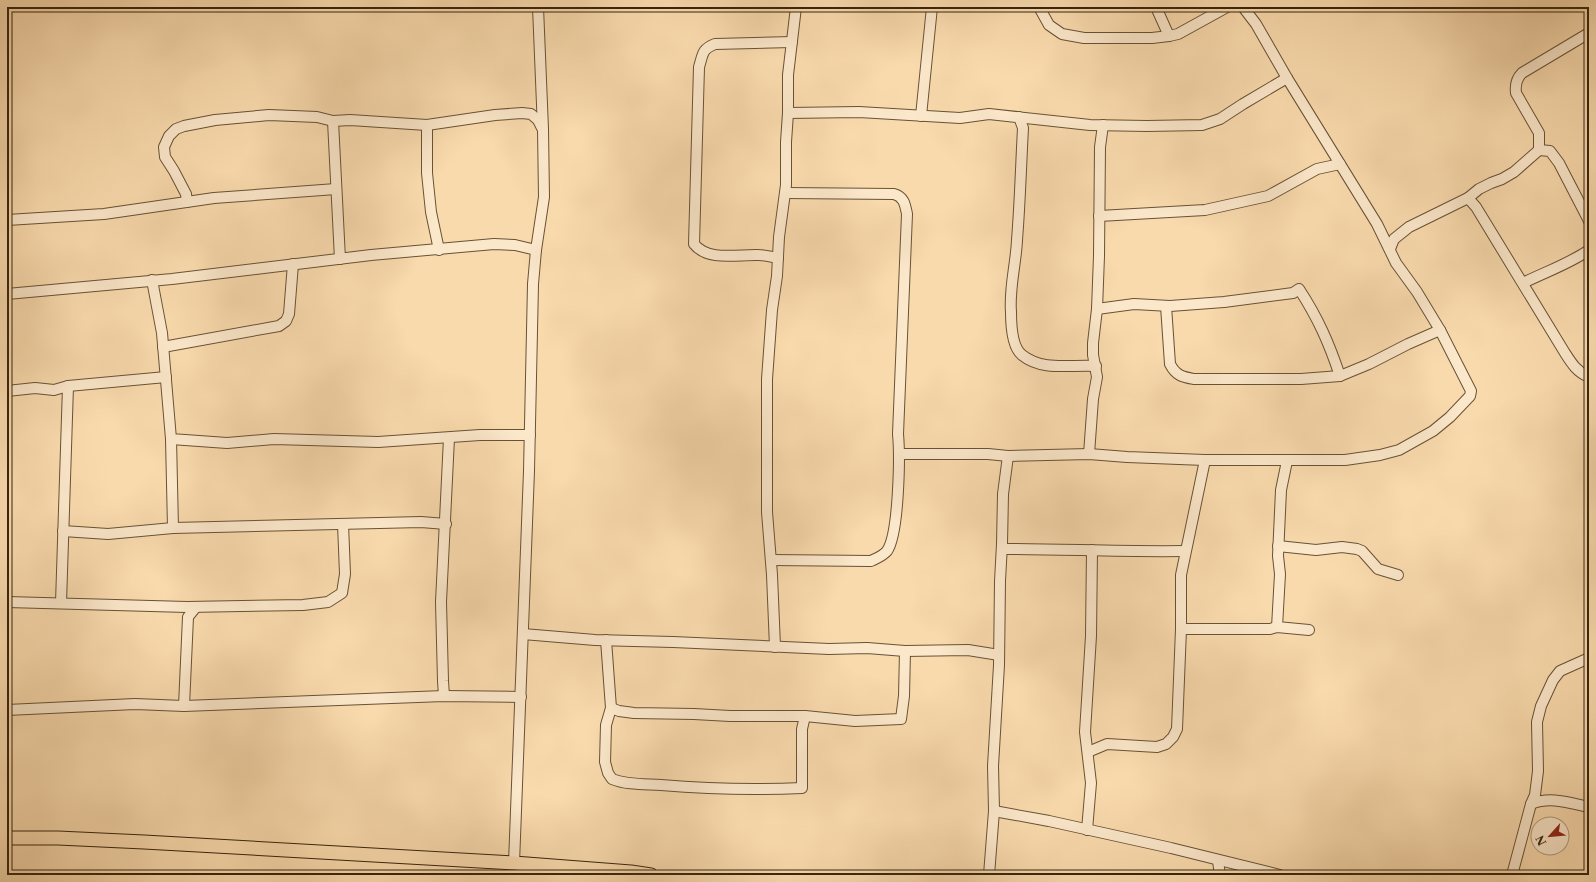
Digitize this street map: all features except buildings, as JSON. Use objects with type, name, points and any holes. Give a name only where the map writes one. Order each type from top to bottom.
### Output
[{"type":"main road","points":[[7,838],[144,842],[514,863],[631,872],[651,875]]},
{"type":"street","points":[[514,863],[530,435],[533,290],[536,250],[544,197],[538,7]]},
{"type":"street","points":[[775,647],[771,560],[766,512],[767,379],[785,193],[788,75],[796,7]]},
{"type":"street","points":[[921,116],[932,7]]},
{"type":"street","points":[[1039,7],[1050,25],[1062,34],[1084,38],[1152,38],[1169,36],[1178,34],[1227,7]]},
{"type":"street","points":[[1156,7],[1169,36]]},
{"type":"street","points":[[900,454],[988,454],[1008,456],[1089,454],[1127,458],[1204,460],[1346,460],[1380,455],[1399,450],[1433,430],[1450,417],[1470,396],[1471,391],[1440,330],[1417,292],[1396,263],[1377,224],[1287,78],[1256,24],[1244,7]]},
{"type":"street","points":[[1539,150],[1539,133],[1516,93],[1515,86],[1518,77],[1522,73],[1589,33]]},
{"type":"street","points":[[778,258],[761,255],[718,255],[703,252],[694,244],[699,67],[706,48],[715,44],[792,42]]},
{"type":"street","points":[[788,113],[859,112],[960,118],[989,114],[1103,125],[1147,126],[1210,123],[1220,119],[1287,78]]},
{"type":"street","points":[[188,202],[186,194],[174,171],[164,157],[164,147],[168,136],[176,129],[184,126],[215,120],[269,115],[427,125],[495,115],[522,113],[531,114],[543,129]]},
{"type":"street","points":[[1019,117],[1023,128],[1017,241],[1011,312],[1015,343],[1022,355],[1045,366],[1096,366]]},
{"type":"street","points":[[333,120],[340,258]]},
{"type":"street","points":[[427,125],[430,200],[433,225],[439,250]]},
{"type":"street","points":[[1089,454],[1093,400],[1097,377],[1093,355],[1093,342],[1097,310],[1100,147],[1103,125]]},
{"type":"street","points":[[1390,249],[1394,239],[1409,228],[1468,198],[1479,189],[1514,172],[1539,150],[1550,151],[1559,163],[1589,221]]},
{"type":"street","points":[[1099,216],[1206,210],[1268,196],[1317,169],[1340,164]]},
{"type":"street","points":[[7,220],[104,214],[214,198],[336,189]]},
{"type":"street","points":[[771,560],[871,560],[879,558],[887,551],[893,538],[900,454],[898,434],[907,214],[904,201],[900,195],[894,194],[785,193]]},
{"type":"street","points":[[1468,198],[1476,207],[1576,369],[1581,374],[1589,377]]},
{"type":"street","points":[[7,294],[172,279],[340,258],[494,244],[515,245],[536,250]]},
{"type":"street","points":[[1523,283],[1575,259],[1589,250]]},
{"type":"street","points":[[163,347],[279,326],[286,321],[288,314],[293,264]]},
{"type":"street","points":[[152,280],[160,315],[166,376],[171,439],[173,528]]},
{"type":"street","points":[[1097,310],[1134,304],[1166,306],[1224,302],[1294,292],[1298,289],[1313,310],[1330,345],[1340,376]]},
{"type":"street","points":[[1166,306],[1170,364],[1174,372],[1181,377],[1194,379],[1265,380],[1340,376],[1369,364],[1440,330]]},
{"type":"street","points":[[7,391],[35,388],[54,390],[68,386],[166,376]]},
{"type":"street","points":[[61,603],[68,386]]},
{"type":"street","points":[[171,439],[227,443],[274,440],[378,442],[480,435],[530,435]]},
{"type":"street","points":[[444,696],[441,602],[446,524],[448,438]]},
{"type":"street","points":[[989,875],[994,811],[994,759],[999,655],[1003,494],[1008,456]]},
{"type":"street","points":[[1088,752],[1108,744],[1157,747],[1166,744],[1173,737],[1177,729],[1179,711],[1181,575],[1204,460]]},
{"type":"street","points":[[1277,627],[1280,574],[1278,546],[1281,490],[1287,460]]},
{"type":"street","points":[[63,531],[108,534],[173,528],[421,522],[446,524]]},
{"type":"street","points":[[7,602],[196,607],[302,605],[328,602],[342,592],[345,574],[343,524]]},
{"type":"street","points":[[1278,546],[1316,550],[1342,547],[1357,549],[1362,551],[1378,569],[1398,575]]},
{"type":"street","points":[[1002,549],[1185,551]]},
{"type":"street","points":[[1087,830],[1091,783],[1085,732],[1091,636],[1092,550]]},
{"type":"street","points":[[180,606],[188,617]]},
{"type":"street","points":[[184,706],[188,617],[196,607]]},
{"type":"street","points":[[1181,629],[1270,629],[1277,627],[1310,630]]},
{"type":"street","points":[[523,634],[606,640],[829,649],[868,648],[905,651],[968,650],[999,655]]},
{"type":"street","points":[[606,640],[611,708],[606,725],[605,748],[606,770],[612,779],[639,784],[716,788],[802,788],[802,729],[805,716]]},
{"type":"street","points":[[611,708],[619,711],[634,713],[730,716],[805,716],[855,721],[901,719],[904,696],[905,651]]},
{"type":"street","points":[[1512,875],[1531,804],[1535,795],[1538,770],[1537,722],[1541,706],[1553,680],[1560,671],[1589,658]]},
{"type":"street","points":[[7,710],[135,704],[184,706],[444,696],[521,697]]},
{"type":"street","points":[[1531,804],[1549,799],[1589,807]]},
{"type":"street","points":[[994,811],[1049,821],[1171,848],[1218,861],[1280,875]]},
{"type":"street","points":[[1218,861],[1220,875]]}]
